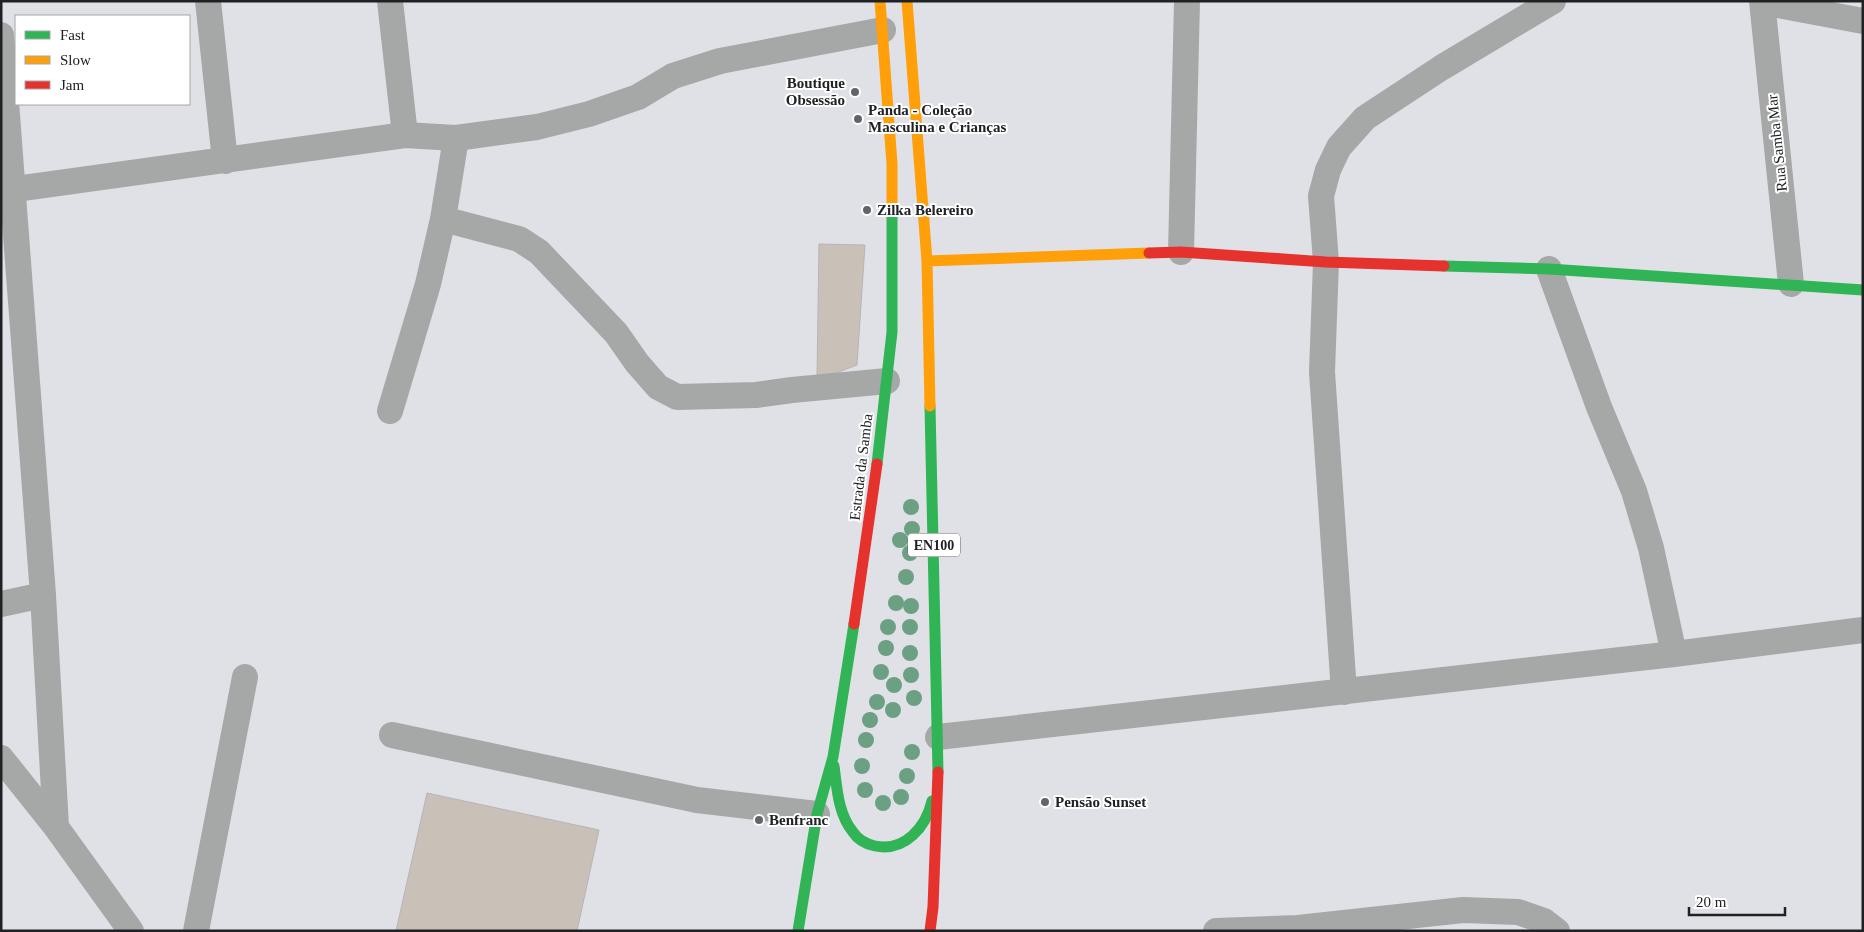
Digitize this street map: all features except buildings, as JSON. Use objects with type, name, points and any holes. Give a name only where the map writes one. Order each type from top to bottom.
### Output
[{"type":"main road","name":"Estrada da Samba","points":[[798,931],[817,814],[833,757],[874,495],[892,332],[892,173],[880,1]]},
{"type":"main road","name":"EN100","points":[[907,1],[927,261],[938,737],[933,908],[930,931]]},
{"type":"main road","points":[[927,261],[1181,252],[1326,262],[1549,269],[1863,290]]},
{"type":"main road","points":[[833,757],[839,800],[846,821],[858,838],[874,846],[890,847],[905,842],[918,831],[930,812],[938,770]]},
{"type":"street","points":[[208,1],[226,161]]},
{"type":"street","points":[[390,1],[405,135]]},
{"type":"street","points":[[1181,252],[1187,1]]},
{"type":"street","points":[[1344,692],[1322,372],[1326,262],[1321,196],[1328,170],[1339,147],[1365,118],[1441,68],[1553,1]]},
{"type":"street","points":[[1762,1],[1863,21]]},
{"type":"street","name":"Rua Samba Mar","points":[[1762,1],[1791,284]]},
{"type":"street","points":[[8,190],[405,135],[456,138],[537,127],[590,114],[638,97],[673,76],[720,61],[883,30]]},
{"type":"street","points":[[1,34],[8,190],[43,595],[56,827]]},
{"type":"street","points":[[390,411],[428,284],[443,219],[456,138]]},
{"type":"street","points":[[443,219],[519,239],[539,252],[616,333],[637,363],[658,387],[678,397],[756,395],[887,382]]},
{"type":"street","points":[[1549,269],[1599,407],[1634,491],[1651,548],[1674,654]]},
{"type":"street","points":[[1,604],[43,595]]},
{"type":"street","points":[[938,737],[1674,654],[1863,630]]},
{"type":"street","points":[[196,931],[245,677]]},
{"type":"street","points":[[392,735],[698,800],[817,814]]},
{"type":"street","points":[[1,758],[56,827],[131,931]]},
{"type":"street","points":[[1216,931],[1298,928],[1463,910],[1518,912],[1544,920],[1557,931]]},
{"type":"traffic: fast","points":[[877,464],[892,332],[892,208]]},
{"type":"traffic: fast","points":[[1444,266],[1549,269],[1863,290]]},
{"type":"traffic: fast","points":[[930,406],[938,772]]},
{"type":"traffic: fast","points":[[798,931],[817,814],[833,757],[854,624]]},
{"type":"traffic: fast","points":[[834,766],[839,801],[844,817],[855,835],[868,844],[886,847],[905,841],[912,836],[925,820],[932,801]]},
{"type":"traffic: slow","points":[[880,1],[892,164],[892,208]]},
{"type":"traffic: slow","points":[[907,1],[927,261],[930,406]]},
{"type":"traffic: slow","points":[[927,261],[1149,253]]},
{"type":"traffic: jam","points":[[1149,253],[1181,252],[1326,262],[1444,266]]},
{"type":"traffic: jam","points":[[854,624],[877,464]]},
{"type":"traffic: jam","points":[[930,931],[933,907],[938,772]]},
{"type":"place","name":"Boutique Obsessão","points":[[855,92]]},
{"type":"place","name":"Panda - Coleção Masculina e Crianças","points":[[858,119]]},
{"type":"place","name":"Zilka Belereiro","points":[[867,210]]},
{"type":"place","name":"Pensão Sunset","points":[[1045,802]]},
{"type":"place","name":"Benfranc","points":[[759,820]]}]
